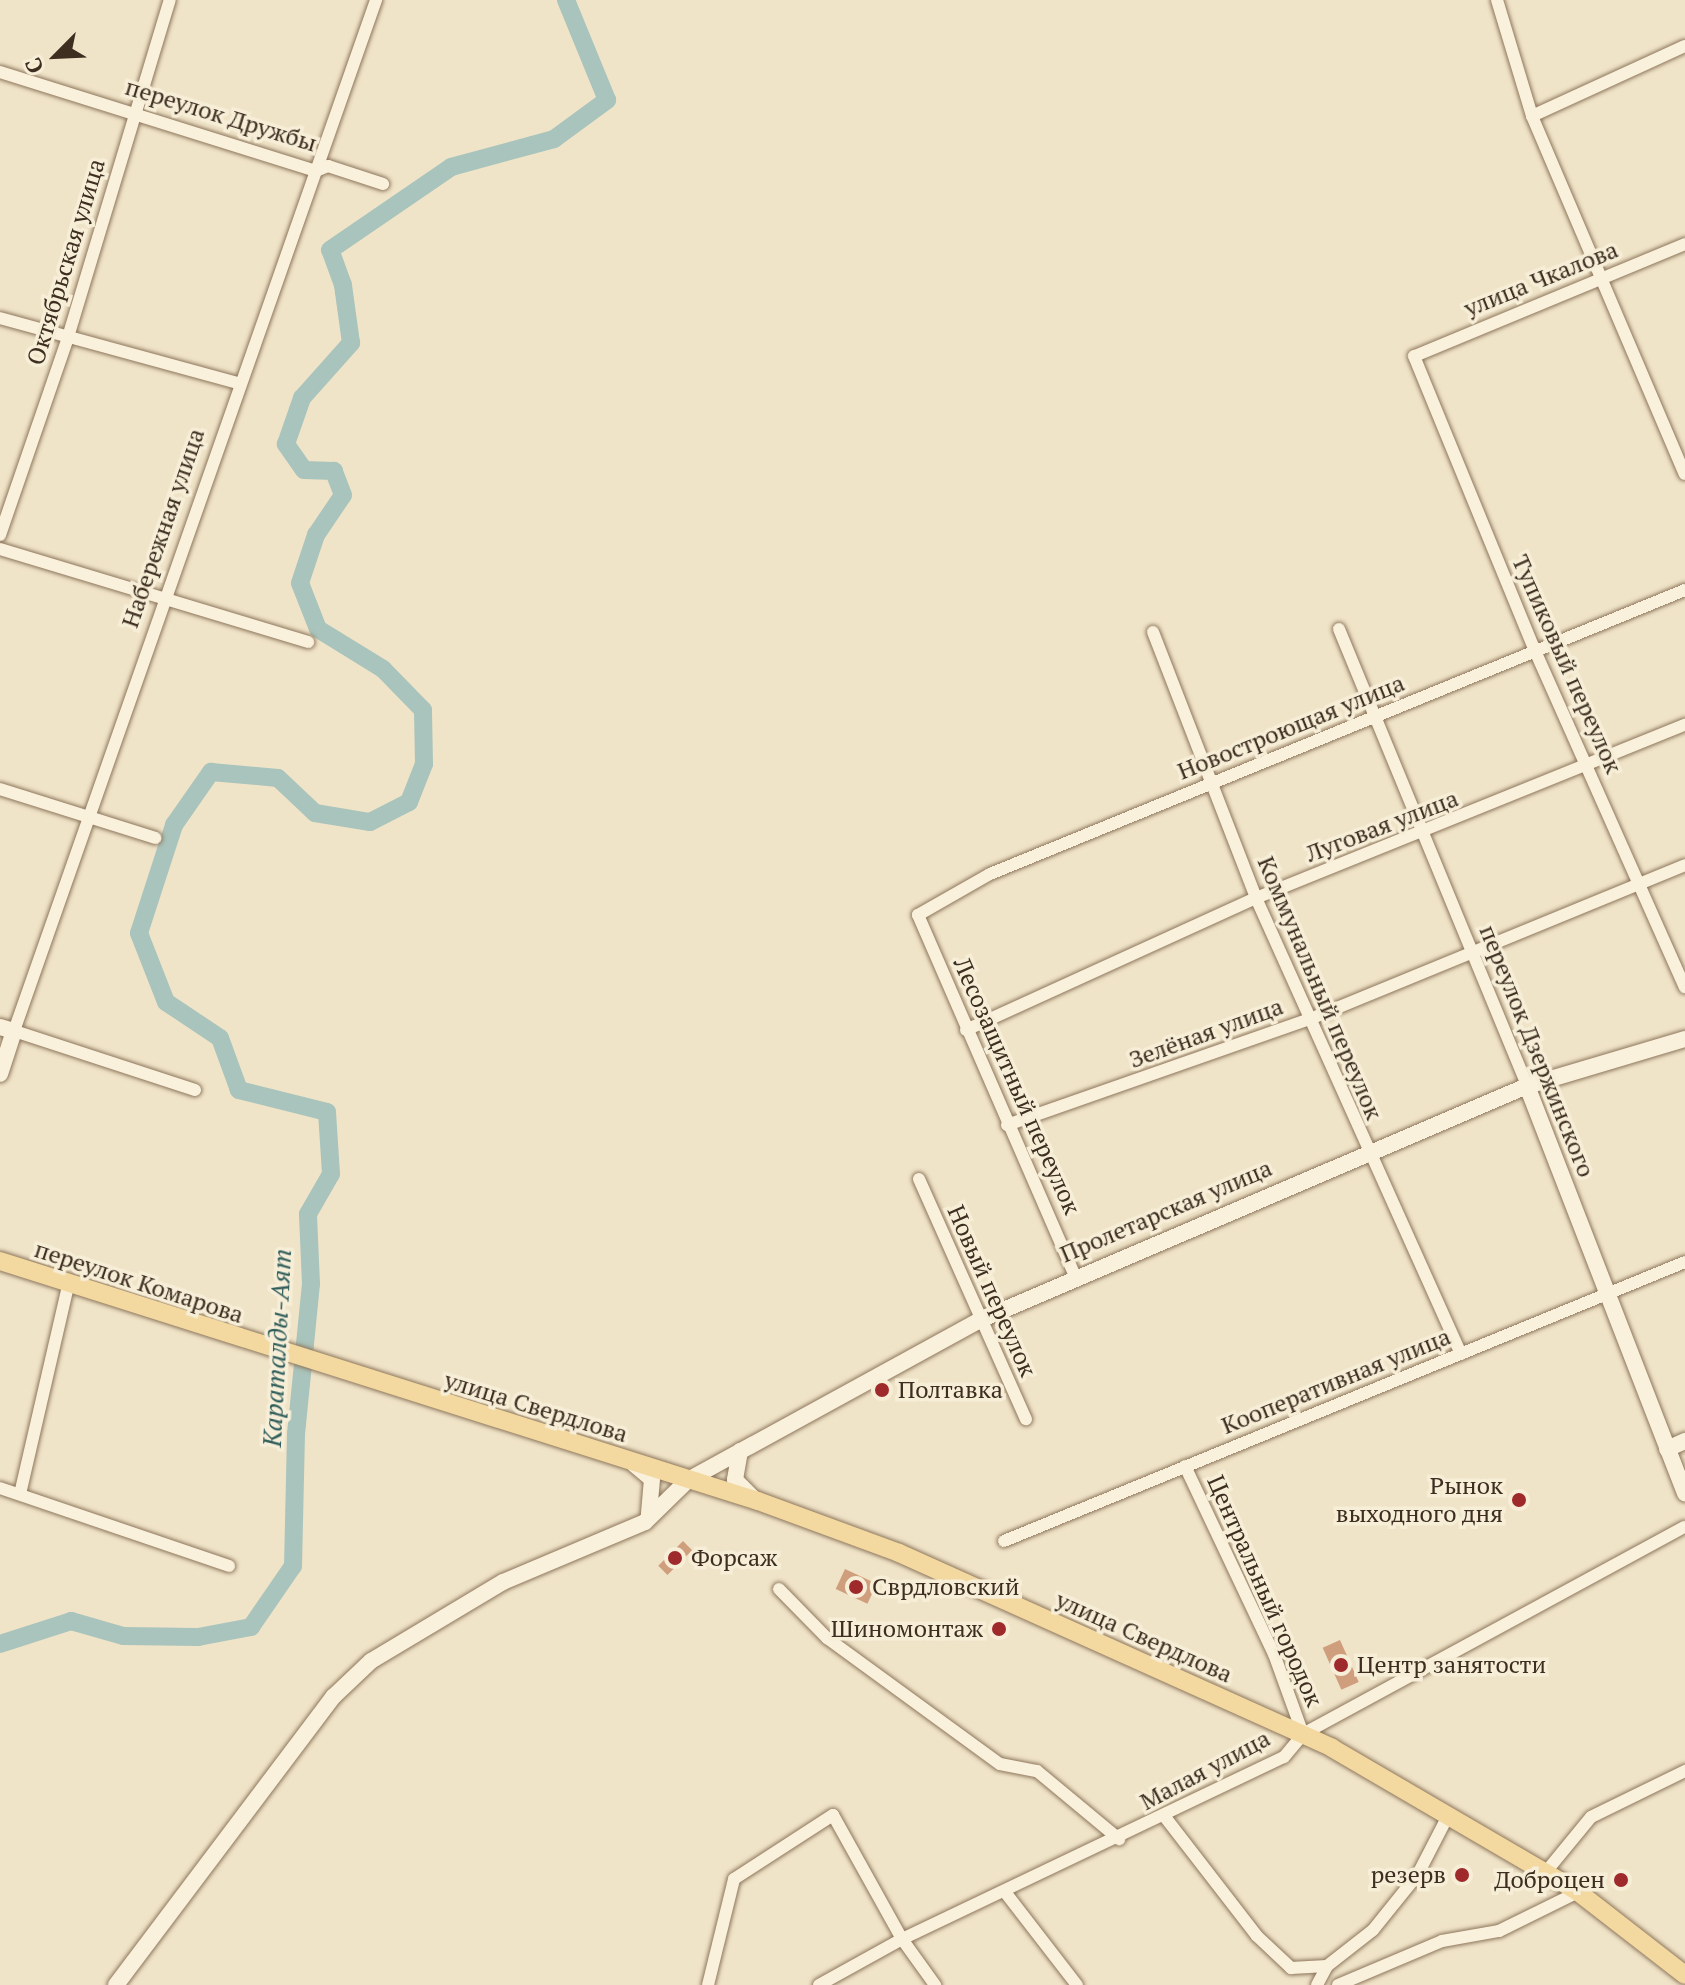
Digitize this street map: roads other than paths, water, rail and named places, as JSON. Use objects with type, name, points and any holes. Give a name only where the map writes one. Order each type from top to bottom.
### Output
[{"type":"main road","name":"переулок Комарова","points":[[0,1261],[263,1348]]},
{"type":"main road","name":"улица Свердлова","points":[[263,1348],[758,1501],[899,1553],[1303,1734],[1578,1892],[1685,1975]]},
{"type":"street","name":"Октябрьская улица","points":[[0,535],[68,337],[134,110],[170,0]]},
{"type":"street","name":"Набережная улица","points":[[0,1074],[7,1029],[166,597],[237,383],[376,0]]},
{"type":"street","points":[[1497,0],[1532,116],[1685,474]]},
{"type":"street","points":[[1532,116],[1685,46]]},
{"type":"street","name":"переулок Дружбы","points":[[0,72],[134,110],[316,171],[328,166],[383,184]]},
{"type":"street","name":"улица Чкалова","points":[[1414,356],[1538,300],[1602,279],[1685,244]]},
{"type":"street","points":[[0,318],[237,383]]},
{"type":"street","name":"Тупиковый переулок","points":[[1414,356],[1536,653],[1589,766],[1637,886],[1685,987]]},
{"type":"street","points":[[0,549],[308,642]]},
{"type":"street","name":"Новостроющая улица","points":[[918,915],[990,874],[1685,590]]},
{"type":"street","name":"переулок Дзержинского","points":[[1339,629],[1527,1086],[1685,1493]]},
{"type":"street","name":"Коммунальный переулок","points":[[1153,632],[1256,898],[1366,1152],[1461,1354]]},
{"type":"street","name":"Луговая улица","points":[[966,1030],[1256,898],[1425,834],[1685,725]]},
{"type":"street","points":[[0,789],[88,814],[155,838]]},
{"type":"street","name":"Зелёная улица","points":[[1007,1125],[1310,1019],[1685,865]]},
{"type":"street","name":"Лесозащитный переулок","points":[[918,915],[1075,1276]]},
{"type":"street","points":[[7,1029],[195,1090]]},
{"type":"street","name":"Пролетарская улица","points":[[645,1522],[688,1480],[980,1320],[1075,1276],[1527,1086],[1685,1039]]},
{"type":"street","name":"Новый переулок","points":[[919,1179],[1026,1419]]},
{"type":"street","name":"Кооперативная улица","points":[[1004,1541],[1685,1262]]},
{"type":"street","points":[[20,1494],[68,1286]]},
{"type":"street","points":[[1667,1449],[1685,1441]]},
{"type":"street","points":[[741,1451],[734,1459],[735,1480],[758,1501]]},
{"type":"street","points":[[116,1985],[333,1697],[371,1661],[503,1582],[645,1522],[655,1493],[652,1479],[629,1461]]},
{"type":"street","name":"Центральный городок","points":[[1185,1466],[1274,1654],[1303,1734]]},
{"type":"street","points":[[0,1488],[229,1566]]},
{"type":"street","name":"Малая улица","points":[[819,1985],[902,1939],[1119,1839],[1284,1757],[1303,1734],[1685,1527]]},
{"type":"street","points":[[779,1589],[839,1647],[1000,1764],[1037,1771],[1119,1839]]},
{"type":"street","points":[[1545,1873],[1591,1817],[1685,1771]]},
{"type":"street","points":[[708,1985],[734,1879],[833,1815],[902,1939],[935,1985]]},
{"type":"street","points":[[1317,1985],[1327,1966],[1373,1930],[1409,1885],[1448,1816]]},
{"type":"street","points":[[1165,1817],[1257,1936],[1291,1968],[1327,1966]]},
{"type":"street","points":[[1005,1892],[1077,1985]]},
{"type":"street","points":[[1338,1985],[1442,1941],[1499,1931],[1578,1892]]},
{"type":"waterway","name":"Караталды-Аят","points":[[0,1644],[71,1621],[123,1636],[198,1637],[251,1627],[293,1566],[296,1434],[311,1284],[308,1214],[331,1174],[327,1112],[239,1090],[220,1038],[166,1002],[139,933],[174,825],[211,772],[278,778],[315,813],[370,822],[409,802],[424,764],[423,710],[383,669],[318,629],[300,583],[316,535],[343,495],[334,471],[304,470],[286,444],[302,398],[351,343],[343,285],[330,250],[451,167],[554,139],[607,100],[566,0]]},
{"type":"place","name":"Полтавка","points":[[882,1390]]},
{"type":"place","name":"Рынок выходного дня","points":[[1519,1500]]},
{"type":"place","name":"Форсаж","points":[[675,1558]]},
{"type":"place","name":"Сврдловский","points":[[856,1587]]},
{"type":"place","name":"Шиномонтаж","points":[[999,1629]]},
{"type":"place","name":"Центр занятости","points":[[1341,1665]]},
{"type":"place","name":"резерв","points":[[1462,1875]]},
{"type":"place","name":"Доброцен","points":[[1621,1880]]}]
